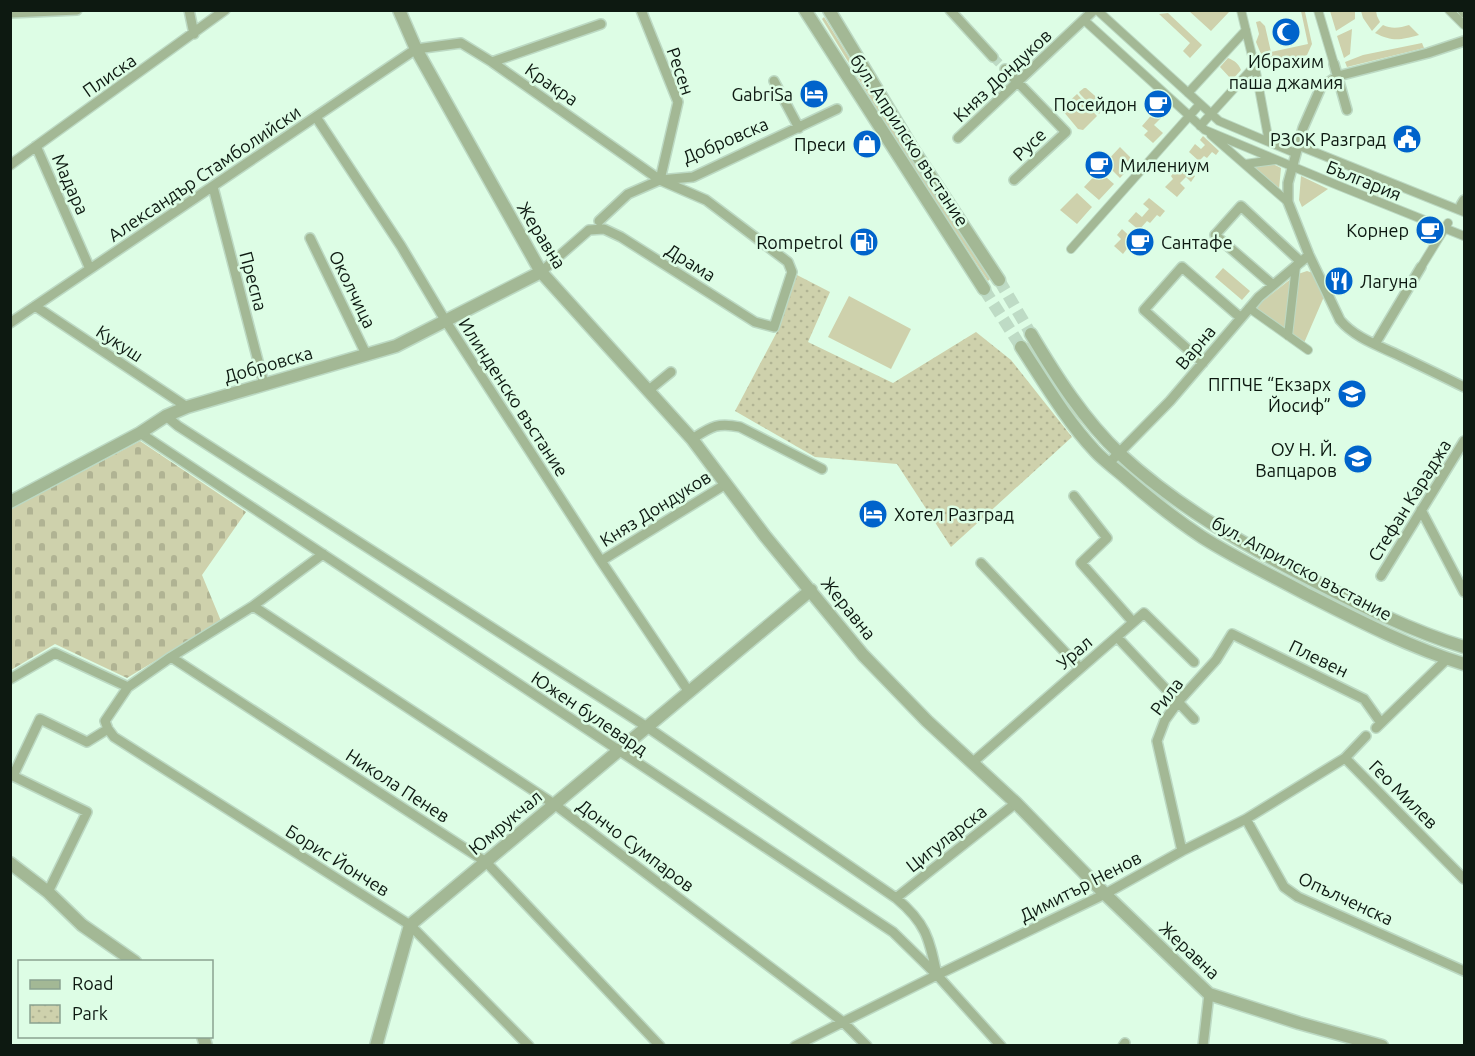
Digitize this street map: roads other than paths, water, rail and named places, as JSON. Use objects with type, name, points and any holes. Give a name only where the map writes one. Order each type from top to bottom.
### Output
[{"type":"street","points":[[10,13],[77,10]]},
{"type":"street","points":[[189,10],[194,34]]},
{"type":"street","name":"Плиска","points":[[10,165],[225,10]]},
{"type":"street","name":"Жеравна","points":[[399,10],[416,49],[541,272],[692,439],[765,536],[863,655],[927,721],[1016,803],[1105,894],[1209,994],[1299,1023],[1375,1044]]},
{"type":"street","name":"Ресен","points":[[641,10],[678,102],[660,180]]},
{"type":"street","name":"бул. Априлско въстание","points":[[805,10],[984,289]]},
{"type":"street","name":"бул. Априлско въстание","points":[[829,10],[914,151],[999,280]]},
{"type":"street","points":[[950,10],[993,57]]},
{"type":"street","name":"Княз Дондуков","points":[[958,138],[1096,10]]},
{"type":"street","name":"България","points":[[1096,10],[1219,121],[1269,142],[1296,149],[1462,209]]},
{"type":"street","points":[[1241,10],[1256,72],[1269,142]]},
{"type":"street","points":[[1318,10],[1347,110]]},
{"type":"street","points":[[1449,10],[1464,25]]},
{"type":"street","name":"България","points":[[1084,20],[1203,128],[1291,167],[1446,225],[1454,232],[1464,236]]},
{"type":"street","points":[[492,62],[601,24]]},
{"type":"street","points":[[1188,93],[1246,30]]},
{"type":"street","points":[[1449,42],[1464,36]]},
{"type":"street","points":[[1288,336],[1302,261],[1288,202],[1288,183],[1303,128],[1321,87],[1338,76],[1428,53],[1464,41]]},
{"type":"street","name":"Кракра","points":[[416,49],[461,43],[492,62],[660,180],[706,200],[788,262],[792,272],[774,327]]},
{"type":"street","name":"Александър Стамболийски","points":[[10,323],[416,49]]},
{"type":"street","points":[[1005,69],[1018,83]]},
{"type":"street","points":[[1256,72],[1250,71],[1211,114],[1203,128],[1288,202]]},
{"type":"street","points":[[774,81],[799,128]]},
{"type":"street","name":"Русе","points":[[1014,180],[1065,132],[1018,83]]},
{"type":"street","points":[[1071,249],[1200,104]]},
{"type":"street","name":"Добровска","points":[[599,221],[628,194],[660,180],[693,177],[837,109]]},
{"type":"street","name":"Илинденско въстание","points":[[316,117],[401,246],[445,320],[601,561],[689,692]]},
{"type":"street","name":"Мадара","points":[[36,147],[90,268]]},
{"type":"street","points":[[1245,165],[1276,160]]},
{"type":"street","name":"Преспа","points":[[213,187],[264,384]]},
{"type":"street","points":[[1273,285],[1215,235],[1241,206],[1302,261],[1340,320],[1352,332],[1464,387]]},
{"type":"street","points":[[1375,344],[1451,213],[1462,209]]},
{"type":"street","name":"Драма","points":[[541,272],[589,230],[604,229],[621,237],[755,322],[774,327]]},
{"type":"street","points":[[1454,232],[1464,231]]},
{"type":"street","name":"Околчица","points":[[310,238],[366,354]]},
{"type":"street","name":"Варна","points":[[1109,463],[1158,414],[1259,297],[1302,261]]},
{"type":"street","points":[[1203,363],[1144,310],[1182,267],[1241,318]]},
{"type":"street","name":"Добровска","points":[[10,502],[140,433],[166,416],[187,407],[396,346],[541,272]]},
{"type":"street","name":"Кукуш","points":[[34,306],[187,407]]},
{"type":"street","points":[[1249,308],[1308,350]]},
{"type":"street","name":"бул. Априлско въстание","points":[[1031,334],[1083,414],[1119,453],[1198,516],[1293,570],[1371,610],[1464,647]]},
{"type":"street","name":"бул. Априлско въстание","points":[[1021,347],[1078,431],[1096,452],[1165,510],[1221,548],[1347,615],[1416,647],[1464,664]]},
{"type":"street","points":[[649,390],[671,372]]},
{"type":"street","points":[[166,416],[896,898],[911,911],[921,925],[930,942],[937,975]]},
{"type":"street","points":[[692,439],[710,428],[725,424],[740,427],[822,469]]},
{"type":"street","name":"Южен булевард","points":[[140,433],[621,749],[892,932],[937,975],[1001,1046]]},
{"type":"street","name":"Стефан Караджа","points":[[1381,576],[1464,441]]},
{"type":"street","name":"Княз Дондуков","points":[[601,561],[726,484]]},
{"type":"street","points":[[1074,496],[1107,538],[1081,563],[1133,622],[1144,613],[1194,662]]},
{"type":"street","points":[[1421,510],[1464,592]]},
{"type":"street","points":[[48,892],[87,812],[13,776],[39,719],[87,742],[108,729],[105,721],[128,687],[171,657],[254,606],[323,554]]},
{"type":"street","points":[[981,563],[1080,668]]},
{"type":"street","points":[[643,730],[811,590]]},
{"type":"street","name":"Дончо Сумпаров","points":[[254,606],[554,804],[843,1022],[867,1046]]},
{"type":"street","name":"Урал","points":[[972,763],[1133,622]]},
{"type":"street","name":"Рила","points":[[1182,851],[1157,741],[1165,720],[1216,660],[1232,634]]},
{"type":"street","name":"Плевен","points":[[1232,634],[1364,699],[1379,725]]},
{"type":"street","points":[[1117,637],[1194,719]]},
{"type":"street","points":[[10,679],[55,653],[128,687]]},
{"type":"street","name":"Никола Пенев","points":[[171,657],[486,862],[660,1046]]},
{"type":"street","points":[[1366,736],[1447,658]]},
{"type":"street","name":"Борис Йончев","points":[[108,729],[114,738],[410,926],[529,1046]]},
{"type":"street","name":"Юмрукчал","points":[[410,926],[643,730]]},
{"type":"street","name":"Димитър Ненов","points":[[795,1046],[1105,894],[1182,851],[1246,819],[1345,758],[1366,736]]},
{"type":"street","name":"Гео Милев","points":[[1345,758],[1464,879]]},
{"type":"street","name":"Цигуларска","points":[[896,898],[1016,803]]},
{"type":"street","name":"Опълченска","points":[[1246,819],[1284,887],[1298,897],[1464,970]]},
{"type":"street","points":[[10,863],[48,892],[82,925],[132,960]]},
{"type":"street","points":[[376,1046],[410,926]]},
{"type":"street","points":[[1203,1046],[1209,994]]},
{"type":"tunnel","points":[[993,57],[1005,69]]},
{"type":"tunnel","points":[[999,280],[1031,334]]},
{"type":"tunnel","points":[[984,289],[1021,347]]},
{"type":"place","name":"Ибрахим паша джамия","points":[[1286,32]]},
{"type":"place","name":"GabriSa","points":[[814,94]]},
{"type":"place","name":"Посейдон","points":[[1158,104]]},
{"type":"place","name":"РЗОК Разград","points":[[1407,139]]},
{"type":"place","name":"Преси","points":[[867,144]]},
{"type":"place","name":"Милениум","points":[[1099,165]]},
{"type":"place","name":"Корнер","points":[[1430,230]]},
{"type":"place","name":"Rompetrol","points":[[864,242]]},
{"type":"place","name":"Сантафе","points":[[1140,242]]},
{"type":"place","name":"Лагуна","points":[[1339,281]]},
{"type":"place","name":"ПГПЧЕ “Екзарх Йосиф”","points":[[1352,394]]},
{"type":"place","name":"ОУ Н. Й. Вапцаров","points":[[1358,459]]},
{"type":"place","name":"Хотел Разград","points":[[873,514]]}]
